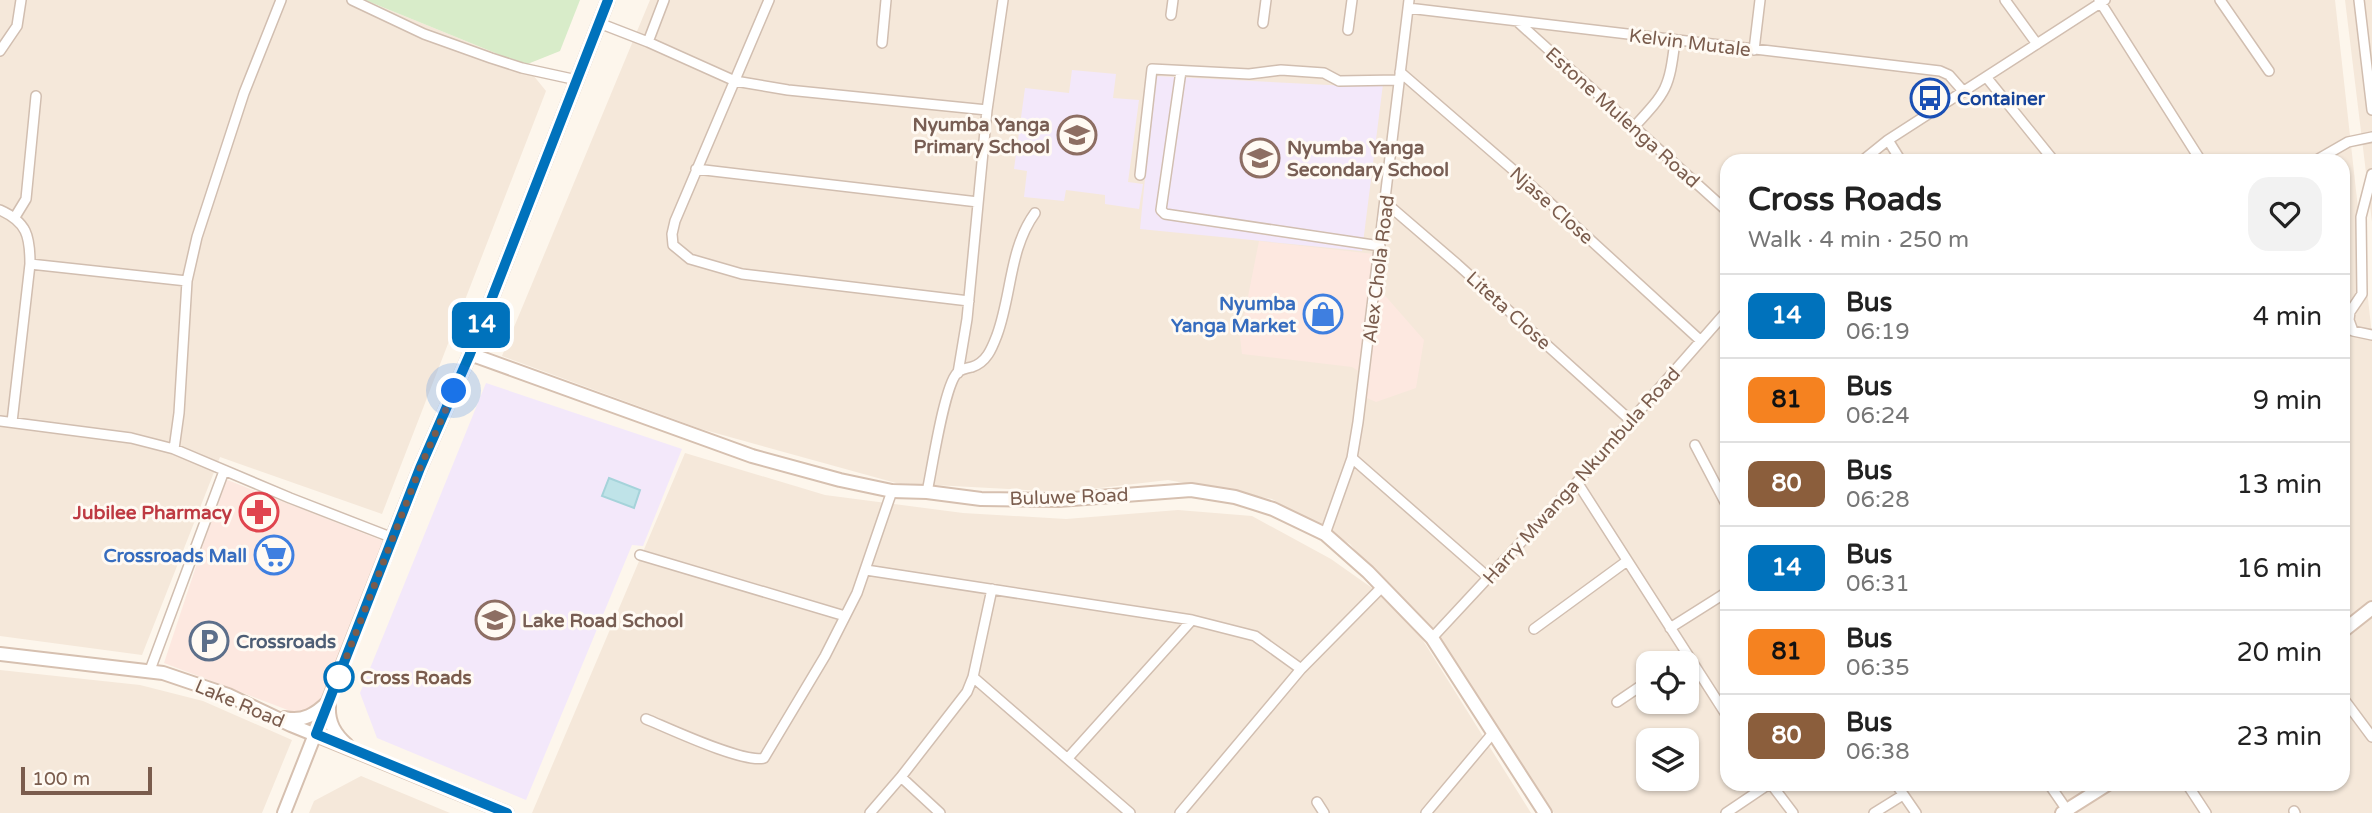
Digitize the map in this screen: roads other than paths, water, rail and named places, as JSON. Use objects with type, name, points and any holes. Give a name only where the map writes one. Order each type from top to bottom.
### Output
[{"type":"main road","points":[[284,813],[420,468],[470,354],[608,0]]},
{"type":"main road","name":"Buluwe Road","points":[[470,354],[752,456],[892,491],[927,492],[981,499],[1059,500],[1163,491],[1216,492],[1273,509],[1325,534],[1383,586],[1432,638],[1545,813]]},
{"type":"main road","points":[[2350,625],[2372,608]]},
{"type":"main road","name":"Lake Road","points":[[0,654],[150,670],[228,695],[506,813]]},
{"type":"main road","points":[[278,717],[292,720],[306,718],[319,712],[329,702]]},
{"type":"main road","points":[[304,765],[319,750],[346,746],[331,724],[329,702]]},
{"type":"main road","points":[[291,724],[306,747],[304,765]]},
{"type":"main road","points":[[2066,812],[2098,791]]},
{"type":"street","points":[[0,51],[17,26],[21,0]]},
{"type":"street","points":[[174,449],[179,413],[187,281],[201,220],[225,146],[281,0]]},
{"type":"street","points":[[352,0],[424,34],[491,58],[577,80]]},
{"type":"street","points":[[648,42],[664,0]]},
{"type":"street","points":[[769,0],[675,221],[673,245],[690,259],[741,274],[969,301]]},
{"type":"street","points":[[881,43],[886,0]]},
{"type":"street","points":[[927,492],[943,412],[958,373],[969,301],[987,110],[1003,0]]},
{"type":"street","points":[[1171,15],[1173,0]]},
{"type":"street","points":[[1263,23],[1266,0]]},
{"type":"street","points":[[1348,30],[1352,0]]},
{"type":"street","points":[[1754,50],[1760,0]]},
{"type":"street","points":[[2005,0],[2037,44]]},
{"type":"street","points":[[2220,0],[2269,71]]},
{"type":"street","points":[[2359,0],[2372,110]]},
{"type":"street","points":[[1871,154],[2101,1],[2197,154]]},
{"type":"street","name":"Kelvin Mutale","points":[[1409,4],[1519,23],[1940,71],[1949,75],[1964,92]]},
{"type":"street","name":"Alex Chola Road","points":[[1325,534],[1352,458],[1367,367],[1409,4]]},
{"type":"street","points":[[599,23],[735,81],[788,90],[987,110]]},
{"type":"street","name":"Estone Mulenga Road","points":[[1519,23],[1720,205]]},
{"type":"street","points":[[1634,127],[1666,90],[1671,75],[1675,41]]},
{"type":"street","points":[[1140,175],[1152,69],[1249,75],[1281,70],[1324,73],[1339,80],[1399,76]]},
{"type":"street","points":[[1181,71],[1161,210],[1165,214],[1380,246]]},
{"type":"street","name":"Njase Close","points":[[1399,76],[1526,180],[1701,341]]},
{"type":"street","points":[[1987,78],[2048,154]]},
{"type":"street","points":[[15,217],[26,199],[36,96]]},
{"type":"street","points":[[2327,154],[2348,142],[2372,137]]},
{"type":"street","points":[[1888,140],[1897,154]]},
{"type":"street","points":[[696,169],[978,202]]},
{"type":"street","points":[[2350,312],[2362,294],[2361,217],[2372,174]]},
{"type":"street","name":"Liteta Close","points":[[1386,203],[1630,420]]},
{"type":"street","points":[[0,210],[15,217],[24,227],[30,241],[30,264],[12,422]]},
{"type":"street","points":[[958,373],[981,363],[991,348],[1002,321],[1018,245],[1035,213]]},
{"type":"street","points":[[30,264],[187,281]]},
{"type":"street","name":"Harry Mwanga Nkumbula Road","points":[[1432,638],[1577,482],[1720,319]]},
{"type":"street","points":[[2350,329],[2372,335]]},
{"type":"street","points":[[0,421],[131,438],[174,449],[393,538]]},
{"type":"street","points":[[1695,445],[1720,493]]},
{"type":"street","points":[[1352,458],[1489,578]]},
{"type":"street","points":[[150,670],[224,471]]},
{"type":"street","points":[[1577,482],[1685,651]]},
{"type":"street","points":[[646,719],[738,754],[756,759],[764,758],[825,656],[845,616],[866,570],[892,491]]},
{"type":"street","points":[[640,555],[845,616]]},
{"type":"street","points":[[1534,629],[1628,561]]},
{"type":"street","points":[[866,570],[1192,620],[1261,639],[1301,669]]},
{"type":"street","points":[[1180,813],[1301,669],[1383,586]]},
{"type":"street","points":[[870,813],[967,692],[973,677],[992,589]]},
{"type":"street","points":[[1670,628],[1720,596]]},
{"type":"street","points":[[1068,758],[1192,620]]},
{"type":"street","points":[[1699,673],[1720,705]]},
{"type":"street","points":[[973,677],[1130,813]]},
{"type":"street","points":[[1617,702],[1636,689]]},
{"type":"street","points":[[2350,707],[2372,737]]},
{"type":"street","points":[[1426,813],[1493,733]]},
{"type":"street","points":[[901,777],[940,813]]},
{"type":"street","points":[[1726,813],[1759,791]]},
{"type":"street","points":[[1776,791],[1793,813]]},
{"type":"street","points":[[1900,791],[1916,813]]},
{"type":"street","points":[[2053,791],[2066,812]]},
{"type":"street","points":[[2192,791],[2206,813]]},
{"type":"street","points":[[1874,813],[1903,795]]},
{"type":"street","points":[[1317,802],[1324,813]]},
{"type":"water","points":[[609,478],[640,490],[634,508],[602,496]]},
{"type":"place","name":"Container","points":[[1930,98]]},
{"type":"place","name":"Nyumba Yanga Primary School","points":[[1077,135]]},
{"type":"place","name":"Nyumba Yanga Secondary School","points":[[1260,158]]},
{"type":"place","name":"Nyumba Yanga Market","points":[[1323,314]]},
{"type":"place","name":"Jubilee Pharmacy","points":[[259,512]]},
{"type":"place","name":"Crossroads Mall","points":[[274,555]]},
{"type":"place","name":"Lake Road School","points":[[495,620]]},
{"type":"place","name":"Crossroads","points":[[209,641]]},
{"type":"place","name":"Cross Roads","points":[[339,677]]}]
